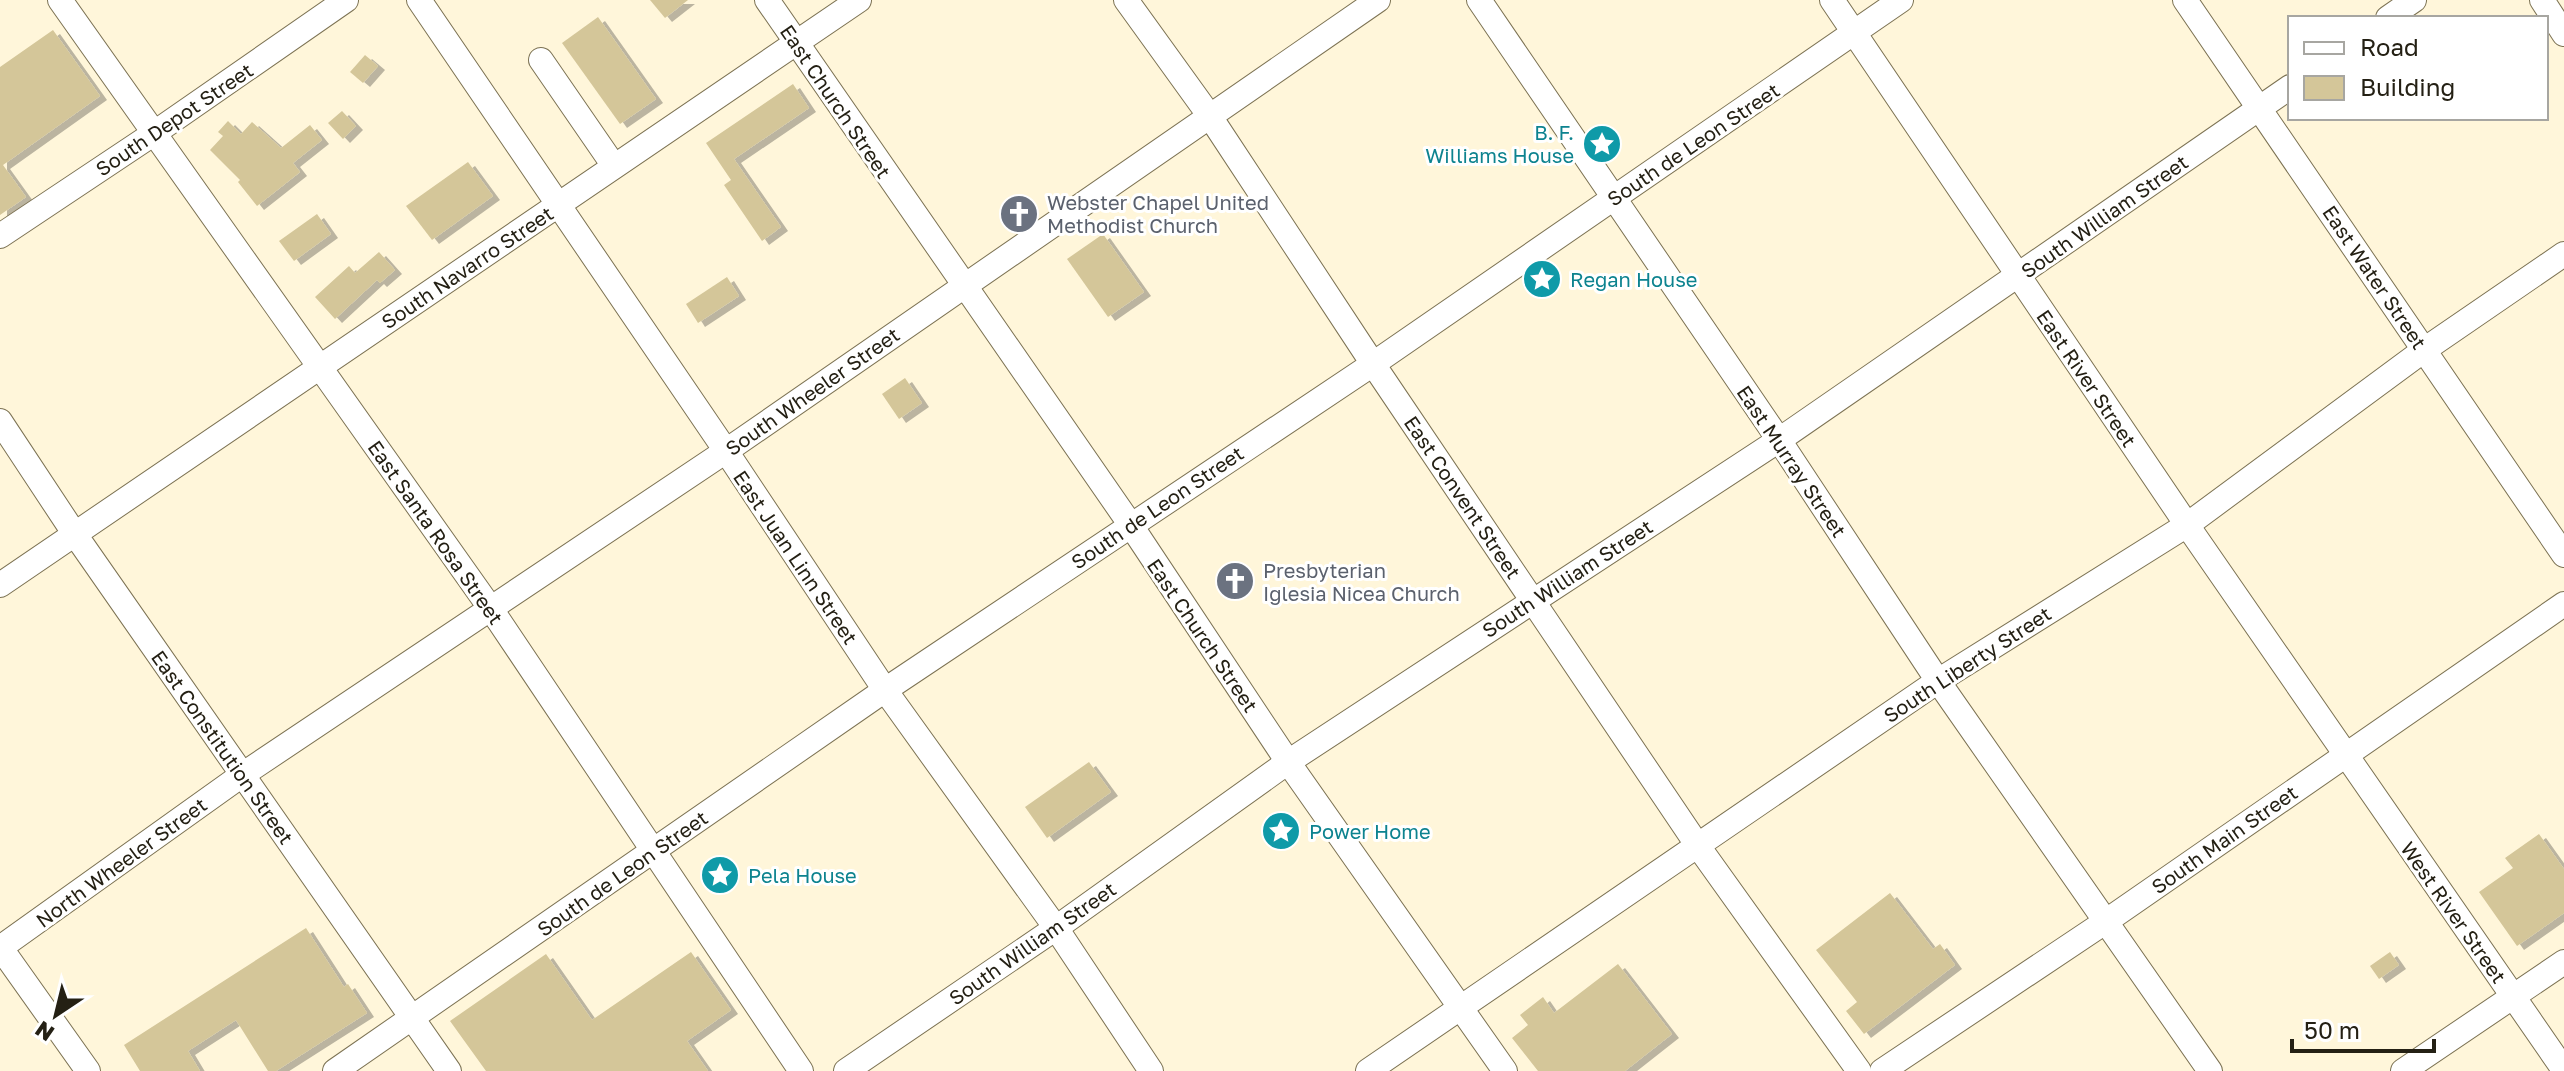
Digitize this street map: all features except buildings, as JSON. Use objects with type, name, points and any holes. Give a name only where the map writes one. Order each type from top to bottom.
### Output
[{"type":"street","name":"East Santa Rosa Street","points":[[60,0],[491,609],[801,1071]]},
{"type":"street","name":"South Depot Street","points":[[0,236],[346,0]]},
{"type":"street","name":"East Juan Linn Street","points":[[419,0],[885,690],[1056,928],[1151,1071]]},
{"type":"street","name":"East Church Street","points":[[767,0],[1130,524],[1288,762],[1505,1071]]},
{"type":"street","name":"South Navarro Street","points":[[0,585],[859,0]]},
{"type":"street","name":"East Convent Street","points":[[1126,0],[1209,115],[1698,846],[1859,1071]]},
{"type":"street","name":"South Wheeler Street","points":[[242,775],[726,451],[1378,0]]},
{"type":"street","name":"East Murray Street","points":[[1479,0],[1779,440],[1938,681],[2210,1071]]},
{"type":"street","name":"East River Street","points":[[1832,0],[2345,753]]},
{"type":"street","name":"South de Leon Street","points":[[335,1071],[885,690],[1373,364],[1901,0]]},
{"type":"street","name":"East Water Street","points":[[2185,0],[2564,555]]},
{"type":"street","points":[[2391,16],[2414,0]]},
{"type":"street","points":[[2542,0],[2564,34]]},
{"type":"street","points":[[541,60],[614,166]]},
{"type":"street","name":"South William Street","points":[[846,1071],[1056,928],[1288,762],[1779,440],[2288,88]]},
{"type":"street","name":"South Liberty Street","points":[[1368,1071],[1938,681],[2187,525],[2424,350],[2564,254]]},
{"type":"street","name":"East Constitution Street","points":[[0,421],[74,533],[449,1071]]},
{"type":"street","name":"South Main Street","points":[[1882,1071],[2105,922],[2564,604]]},
{"type":"street","name":"West River Street","points":[[2345,753],[2564,1070]]},
{"type":"street","name":"North Wheeler Street","points":[[0,948],[242,775]]},
{"type":"street","points":[[0,948],[88,1071]]},
{"type":"street","points":[[2403,1071],[2564,962]]},
{"type":"place","name":"B. F. Williams House","points":[[1602,144]]},
{"type":"place","name":"Webster Chapel United Methodist Church","points":[[1019,214]]},
{"type":"place","name":"Regan House","points":[[1542,279]]},
{"type":"place","name":"Presbyterian Iglesia Nicea Church","points":[[1235,581]]},
{"type":"place","name":"Power Home","points":[[1281,831]]},
{"type":"place","name":"Pela House","points":[[720,875]]}]
